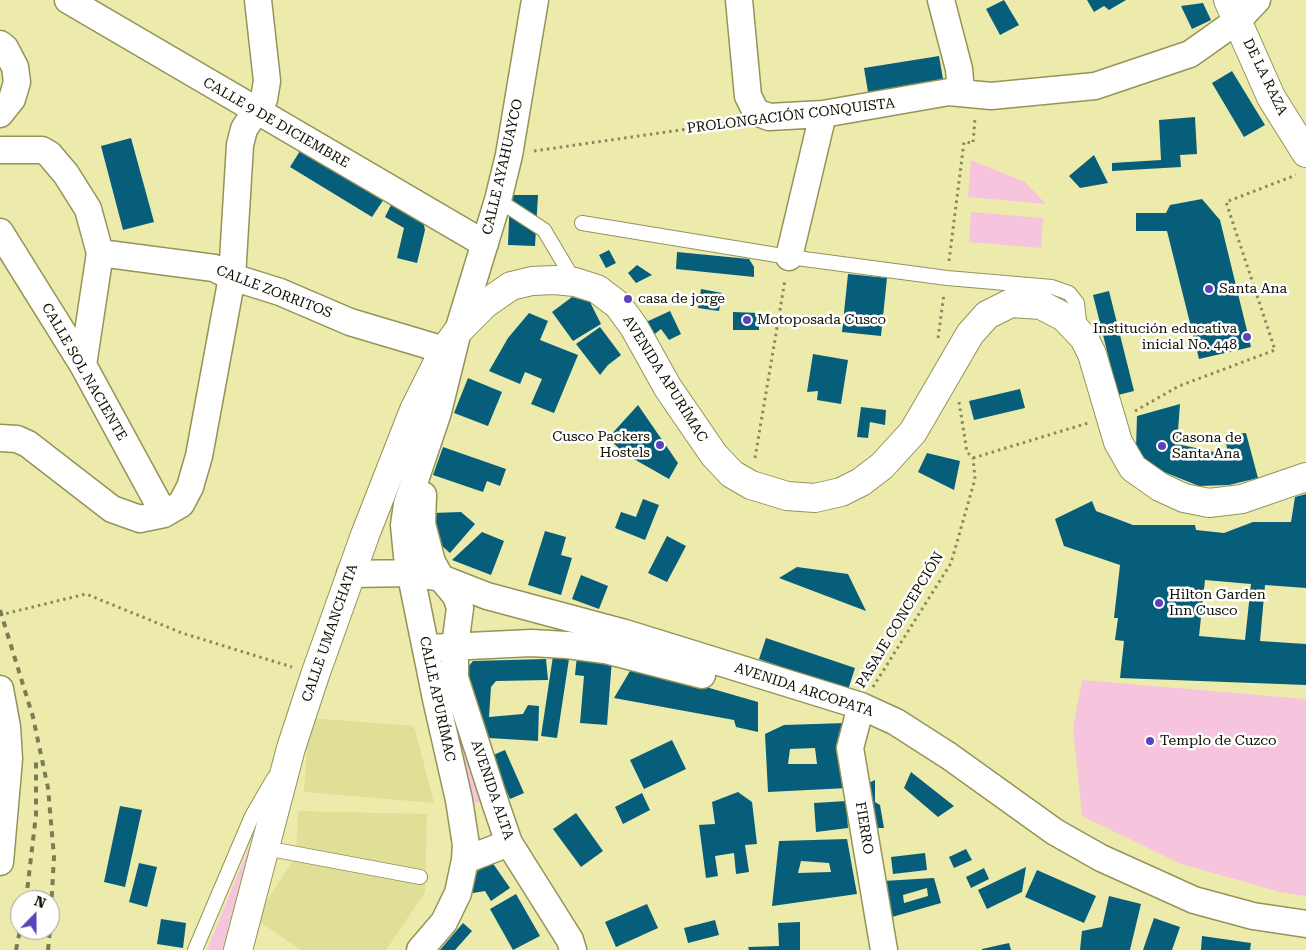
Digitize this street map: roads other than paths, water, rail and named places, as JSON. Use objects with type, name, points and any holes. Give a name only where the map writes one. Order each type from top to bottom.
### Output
[{"type":"main road","name":"DE LA RAZA","points":[[1233,10],[1302,164]]},
{"type":"main road","name":"AVENIDA APURÍMAC","points":[[451,340],[486,304],[511,286],[532,281],[575,282],[597,289],[618,305],[634,327],[668,388],[714,455],[732,474],[751,485],[787,496],[815,498],[842,492],[861,482],[882,466],[912,432],[970,334],[987,315],[1011,303],[1041,304],[1064,317],[1080,334],[1092,354],[1118,442],[1134,468],[1160,487],[1184,498],[1208,503],[1242,499],[1306,477]]},
{"type":"main road","name":"CALLE UMANCHATA","points":[[238,950],[291,748],[315,674],[350,574],[414,410],[451,340]]},
{"type":"street","name":"CALLE 9 DE DICIEMBRE","points":[[68,0],[486,244]]},
{"type":"street","points":[[0,438],[17,439],[28,444],[112,509],[140,519],[164,514],[181,504],[190,487],[199,456],[232,277],[240,145],[244,129],[264,99],[267,81],[258,0]]},
{"type":"street","name":"CALLE AYAHUAYCO","points":[[451,340],[486,244],[498,200],[508,155],[535,0]]},
{"type":"street","name":"PROLONGACIÓN CONQUISTA","points":[[739,0],[748,96],[756,112],[768,117],[823,114],[949,92],[991,96],[1095,86],[1190,54],[1233,10],[1257,0]]},
{"type":"street","points":[[941,0],[959,69],[961,92]]},
{"type":"street","points":[[0,44],[5,48],[15,67],[17,82],[12,99],[0,114]]},
{"type":"street","points":[[789,257],[823,114]]},
{"type":"street","points":[[0,150],[42,150],[49,154],[66,174],[88,209],[100,253],[83,365]]},
{"type":"street","name":"CALLE SOL NACIENTE","points":[[0,232],[83,365],[164,514]]},
{"type":"street","name":"CALLE ZORRITOS","points":[[100,253],[214,268],[232,277],[280,292],[350,322],[451,340]]},
{"type":"street","name":"CALLE APURÍMAC","points":[[441,578],[432,562],[422,524],[421,508],[430,440],[451,340]]},
{"type":"street","name":"CALLE APURÍMAC","points":[[420,950],[444,922],[458,893],[466,845],[459,800],[406,556],[404,525],[407,504],[430,440]]},
{"type":"street","name":"AVENIDA ARCOPATA","points":[[350,574],[411,573],[441,578],[487,596],[625,633],[904,727],[949,756],[1055,832],[1101,858],[1194,900],[1253,916],[1306,924]]},
{"type":"street","name":"AVENIDA ALTA","points":[[441,578],[456,596],[460,608],[455,646],[455,678],[509,843],[570,940],[573,950]]},
{"type":"street","name":"AVENIDA ARCOPATA","points":[[426,648],[531,643],[605,650],[858,713],[1052,851],[1089,872],[1190,916],[1245,931],[1306,941]]},
{"type":"street","points":[[0,689],[7,727],[9,759],[0,862]]},
{"type":"street","name":"FIERRO","points":[[858,713],[850,748],[884,950]]},
{"type":"street","points":[[465,860],[509,843]]},
{"type":"lane","points":[[498,200],[544,230],[575,282]]},
{"type":"lane","points":[[582,223],[789,257],[947,278],[1052,287],[1069,293],[1077,303],[1080,334]]},
{"type":"lane","points":[[195,950],[252,816],[291,748]]},
{"type":"lane","points":[[265,848],[420,877]]},
{"type":"railway","points":[[0,610],[33,717],[48,788],[54,857],[52,890]]},
{"type":"railway","points":[[27,890],[36,815],[36,758]]},
{"type":"railway","points":[[16,950],[18,940]]},
{"type":"railway","points":[[48,950],[49,940]]},
{"type":"place","name":"Santa Ana","points":[[1209,289]]},
{"type":"place","name":"casa de jorge","points":[[628,299]]},
{"type":"place","name":"Motoposada Cusco","points":[[747,320]]},
{"type":"place","name":"Institución educativa inicial No. 448","points":[[1247,337]]},
{"type":"place","name":"Cusco Packers Hostels","points":[[660,445]]},
{"type":"place","name":"Casona de Santa Ana","points":[[1162,446]]},
{"type":"place","name":"Hilton Garden Inn Cusco","points":[[1159,603]]},
{"type":"place","name":"Templo de Cuzco","points":[[1150,741]]}]
